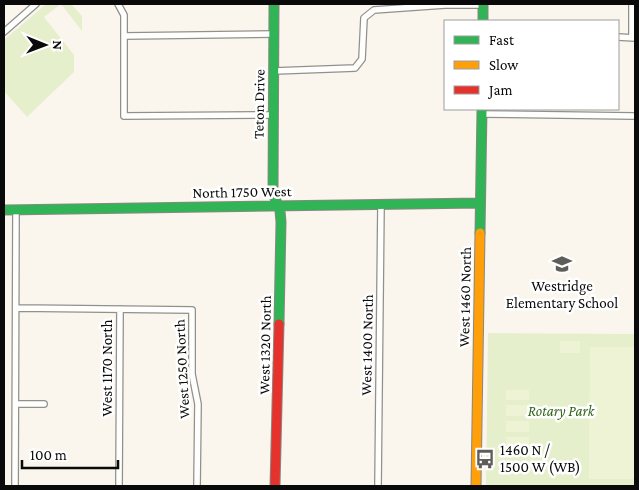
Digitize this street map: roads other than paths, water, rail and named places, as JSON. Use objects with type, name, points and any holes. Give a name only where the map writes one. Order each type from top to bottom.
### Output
[{"type":"street","points":[[4,32],[36,4]]},
{"type":"street","points":[[118,4],[124,12],[124,116],[272,115]]},
{"type":"street","name":"Teton Drive","points":[[274,4],[275,102],[272,115],[273,194],[277,204]]},
{"type":"street","points":[[274,71],[350,70],[358,65],[362,59],[363,21],[366,14],[374,10],[484,4],[483,20]]},
{"type":"street","points":[[619,37],[634,38],[632,4]]},
{"type":"street","points":[[125,36],[274,34]]},
{"type":"street","points":[[482,111],[633,116]]},
{"type":"street","name":"West 1460 North","points":[[476,486],[482,111]]},
{"type":"street","name":"North 1750 West","points":[[4,210],[277,204],[480,203]]},
{"type":"street","name":"West 1320 North","points":[[275,486],[281,222],[277,204]]},
{"type":"street","name":"West 1400 North","points":[[378,486],[381,204]]},
{"type":"street","points":[[15,486],[16,210]]},
{"type":"street","points":[[17,308],[120,309]]},
{"type":"street","name":"West 1250 North","points":[[120,309],[192,310],[192,374],[198,404],[197,486]]},
{"type":"street","name":"West 1170 North","points":[[119,486],[120,309]]},
{"type":"street","points":[[16,404],[44,404]]},
{"type":"place","name":"Westridge Elementary School","points":[[562,264]]},
{"type":"place","name":"1460 N / 1500 W (WB)","points":[[485,459]]},
{"type":"park label","name":"Rotary Park","points":[[561,411]]}]
